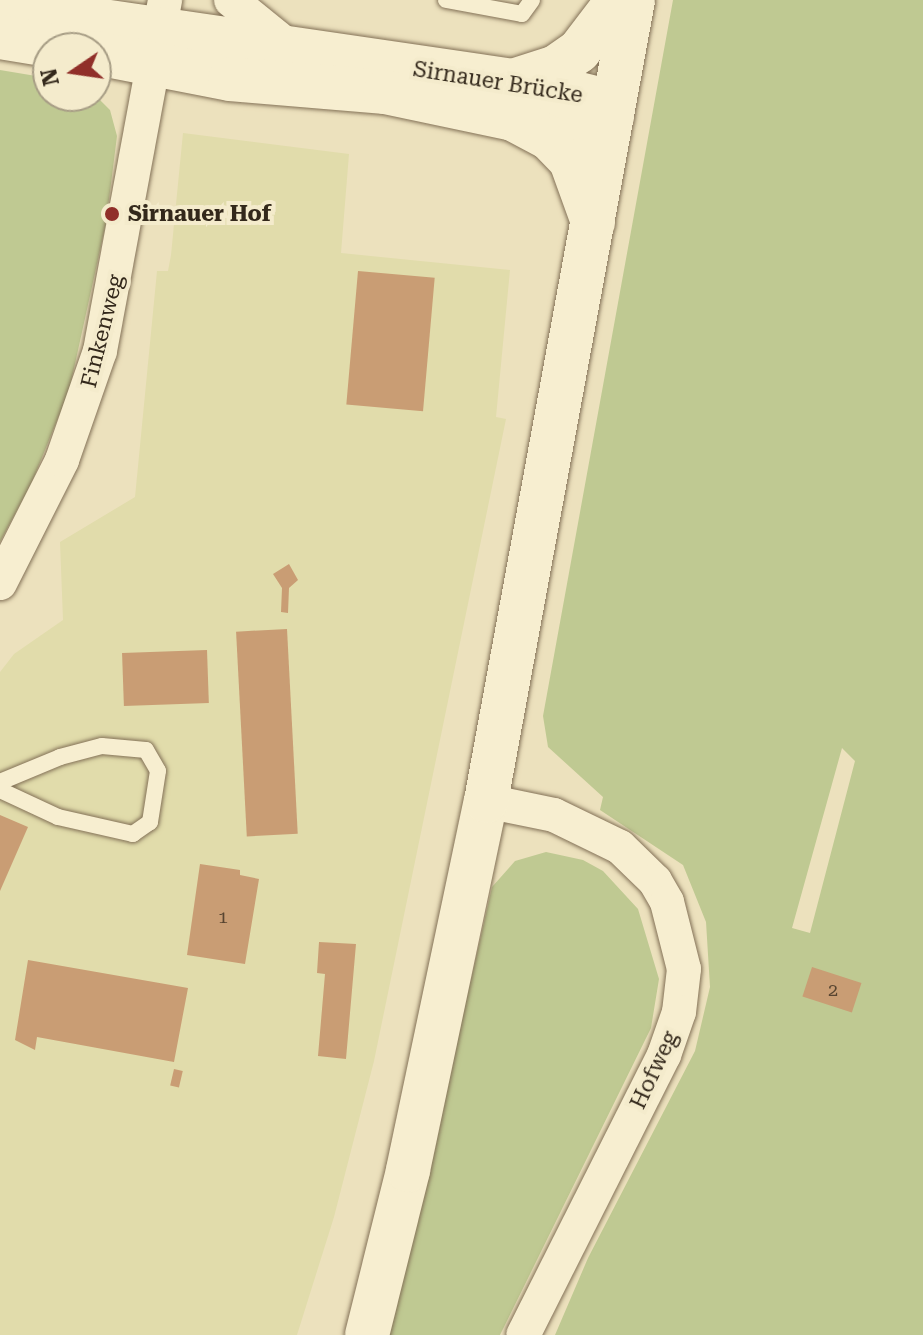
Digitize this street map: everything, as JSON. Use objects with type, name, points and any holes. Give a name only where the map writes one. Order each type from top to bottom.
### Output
[{"type":"main road","points":[[594,224],[571,161],[511,101],[579,51],[618,0]]},
{"type":"main road","points":[[367,1335],[412,1155],[486,801],[633,0]]},
{"type":"main road","name":"Sirnauer Brücke","points":[[0,6],[88,30]]},
{"type":"main road","name":"Sirnauer Brücke","points":[[0,37],[88,30],[159,32],[296,52],[511,101],[590,124],[612,117]]},
{"type":"main road","name":"Sirnauer Brücke","points":[[159,32],[230,79],[511,101]]},
{"type":"street","points":[[231,0],[296,52]]},
{"type":"street","name":"Finkenweg","points":[[0,583],[62,460],[100,351],[159,32]]},
{"type":"street","name":"Hofweg","points":[[486,801],[554,815],[620,847],[655,881],[667,902],[684,969],[679,1012],[664,1055],[523,1335]]},
{"type":"lane","points":[[446,0],[517,14],[530,10],[532,0]]},
{"type":"lane","points":[[0,782],[60,757],[102,746],[146,750],[158,771],[150,822],[133,834],[58,817],[0,790]]},
{"type":"shaded area","points":[[183,133],[349,154],[341,253],[510,270],[496,417],[506,419],[374,1061],[334,1217],[297,1335],[0,1335],[0,672],[14,654],[63,620],[60,542],[135,497],[157,271],[168,271]]},
{"type":"green space","points":[[673,0],[923,0],[923,1335],[555,1335],[588,1258],[695,1051],[710,987],[706,922],[683,865],[600,810],[603,797],[548,747],[543,716]],"holes":[[[842,748],[855,761],[810,933],[792,928]]]},
{"type":"green space","points":[[0,70],[32,75],[32,112],[111,112],[117,136],[106,223],[69,391],[32,482],[0,542]]},
{"type":"green space","points":[[546,852],[583,860],[603,871],[638,909],[659,979],[651,1028],[500,1335],[384,1335],[422,1195],[492,887],[515,861]]},
{"type":"building","points":[[358,271],[435,278],[423,411],[346,404]]},
{"type":"building","points":[[289,564],[298,580],[289,588],[288,613],[281,612],[282,588],[273,574]]},
{"type":"building","points":[[287,629],[298,834],[247,836],[236,632]]},
{"type":"building","points":[[207,650],[209,703],[124,706],[122,653]]},
{"type":"building","points":[[0,815],[28,827],[0,891]]},
{"type":"building","points":[[200,864],[240,870],[240,875],[259,879],[245,964],[187,955]]},
{"type":"building","points":[[319,942],[356,944],[346,1059],[318,1056],[325,974],[317,973]]},
{"type":"building","points":[[28,960],[188,988],[174,1062],[37,1037],[35,1050],[15,1040]]},
{"type":"building","points":[[812,967],[861,983],[852,1013],[802,996]]},
{"type":"building","points":[[174,1069],[183,1071],[179,1088],[170,1086]]},
{"type":"place","name":"Sirnauer Hof","points":[[112,214]]}]
